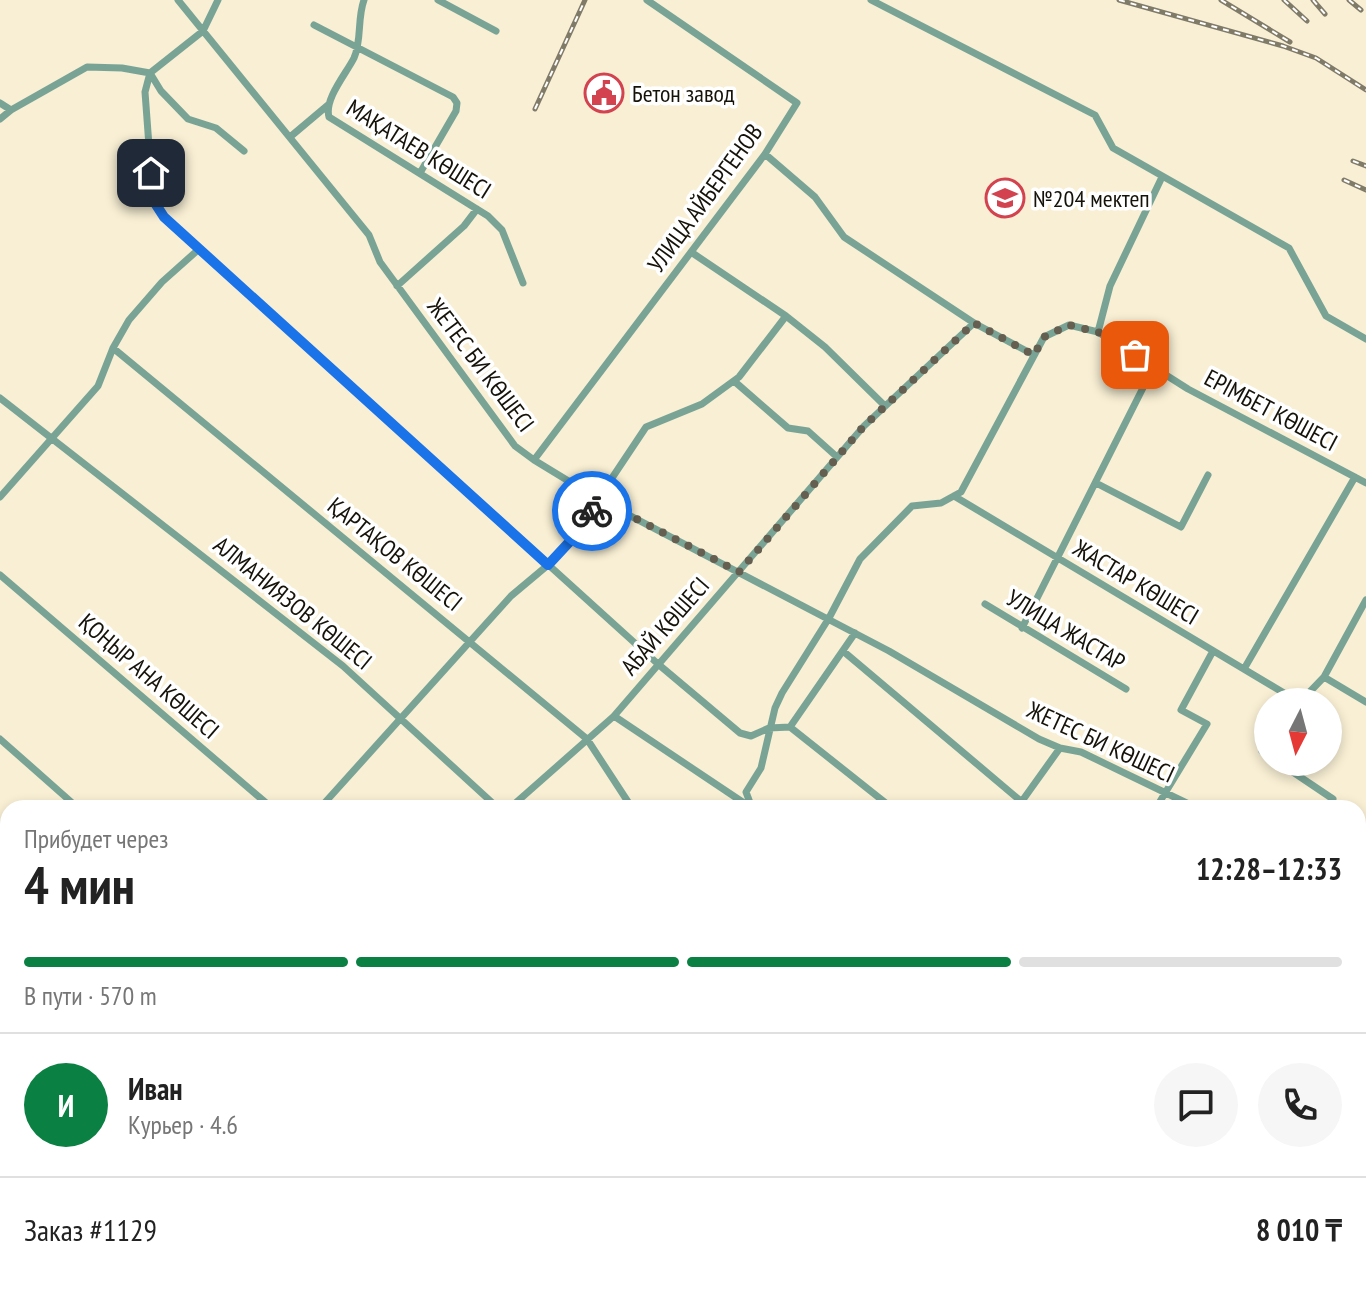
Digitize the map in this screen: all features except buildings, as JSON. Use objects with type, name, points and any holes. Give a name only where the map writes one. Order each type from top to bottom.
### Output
[{"type":"street","name":"ЖЕТЕС БИ КӨШЕСІ","points":[[178,0],[369,235],[380,262],[515,446],[598,499],[829,618],[1039,739],[1081,752],[1181,800]]},
{"type":"street","points":[[218,0],[203,31],[150,73],[145,92],[153,200],[164,217],[658,664],[740,733],[751,736],[769,728],[790,727],[882,800]]},
{"type":"street","name":"МАҚАТАЕВ КӨШЕСІ","points":[[364,0],[358,26],[358,46],[328,105],[329,117],[477,209],[502,230],[523,283]]},
{"type":"street","name":"УЛИЦА АЙБЕРГЕНОВ","points":[[534,460],[765,154],[797,103],[647,0]]},
{"type":"street","points":[[871,0],[1095,115],[1113,148],[1289,248],[1326,316],[1366,339]]},
{"type":"street","points":[[443,1],[496,31]]},
{"type":"street","points":[[314,25],[453,97],[457,103],[456,111],[420,173]]},
{"type":"street","points":[[0,119],[87,67],[122,68],[150,73],[161,91],[188,119],[216,128],[244,151]]},
{"type":"street","points":[[0,103],[11,110]]},
{"type":"street","points":[[290,137],[328,105]]},
{"type":"street","points":[[765,154],[815,197],[844,237],[974,323],[1034,355]]},
{"type":"street","points":[[749,800],[746,792],[761,768],[769,728],[782,693],[829,618],[860,559],[912,506],[941,503],[961,492],[1044,337],[1069,325],[1098,332],[1110,286],[1162,177]]},
{"type":"street","points":[[397,286],[464,226],[477,209]]},
{"type":"street","points":[[0,497],[98,386],[113,348],[129,320],[162,282],[199,249]]},
{"type":"street","points":[[691,252],[786,316],[825,347],[885,406]]},
{"type":"street","points":[[327,800],[511,596],[548,565],[587,523],[598,499],[646,427],[702,404],[734,381],[786,316]]},
{"type":"street","name":"АБАЙ КӨШЕСІ","points":[[519,800],[614,716],[837,457],[885,406],[974,323]]},
{"type":"street","name":"ЕРІМБЕТ КӨШЕСІ","points":[[1098,332],[1188,389],[1366,483]]},
{"type":"street","name":"ҚАРТАҚОВ КӨШЕСІ","points":[[113,348],[587,739],[627,800]]},
{"type":"street","points":[[1022,628],[1154,366]]},
{"type":"street","points":[[734,381],[788,428],[808,431],[837,457]]},
{"type":"street","name":"АЛМАНИЯЗОВ КӨШЕСІ","points":[[2,403],[55,438],[343,666],[489,800]]},
{"type":"street","points":[[1096,483],[1181,527],[1208,475]]},
{"type":"street","points":[[1244,669],[1355,477]]},
{"type":"street","name":"ЖАСТАР КӨШЕСІ","points":[[954,496],[1276,688]]},
{"type":"street","name":"ҚОҢЫР АНА КӨШЕСІ","points":[[0,575],[263,800]]},
{"type":"street","name":"ЖАСТАР КӨШЕСІ","points":[[1313,688],[1324,677],[1366,600]]},
{"type":"street","name":"УЛИЦА ЖАСТАР","points":[[985,604],[1126,689]]},
{"type":"street","points":[[790,727],[855,633]]},
{"type":"street","points":[[843,651],[1013,800]]},
{"type":"street","points":[[1160,800],[1207,724],[1181,710],[1213,651]]},
{"type":"street","points":[[1324,677],[1366,702]]},
{"type":"street","points":[[614,716],[740,800]]},
{"type":"street","points":[[0,739],[69,800]]},
{"type":"street","points":[[1023,800],[1060,748]]},
{"type":"street","points":[[1299,776],[1332,800]]},
{"type":"railway","points":[[535,109],[585,0]]},
{"type":"railway","points":[[1119,0],[1316,58],[1366,90]]},
{"type":"railway","points":[[1221,0],[1290,42]]},
{"type":"railway","points":[[1284,0],[1307,21]]},
{"type":"railway","points":[[1313,0],[1325,14]]},
{"type":"railway","points":[[1349,0],[1361,10]]},
{"type":"railway","points":[[1353,161],[1366,166]]},
{"type":"railway","points":[[1344,180],[1366,190]]},
{"type":"way so far","points":[[592,511],[598,499],[739,572],[864,426],[974,323],[1034,355],[1044,337],[1069,325],[1098,332],[1135,355]]},
{"type":"place","name":"Бетон завод","points":[[604,93]]},
{"type":"place","name":"№204 мектеп","points":[[1005,198]]},
{"type":"route","points":[[151,173],[153,200],[164,217],[548,565],[587,523],[592,511]]}]
